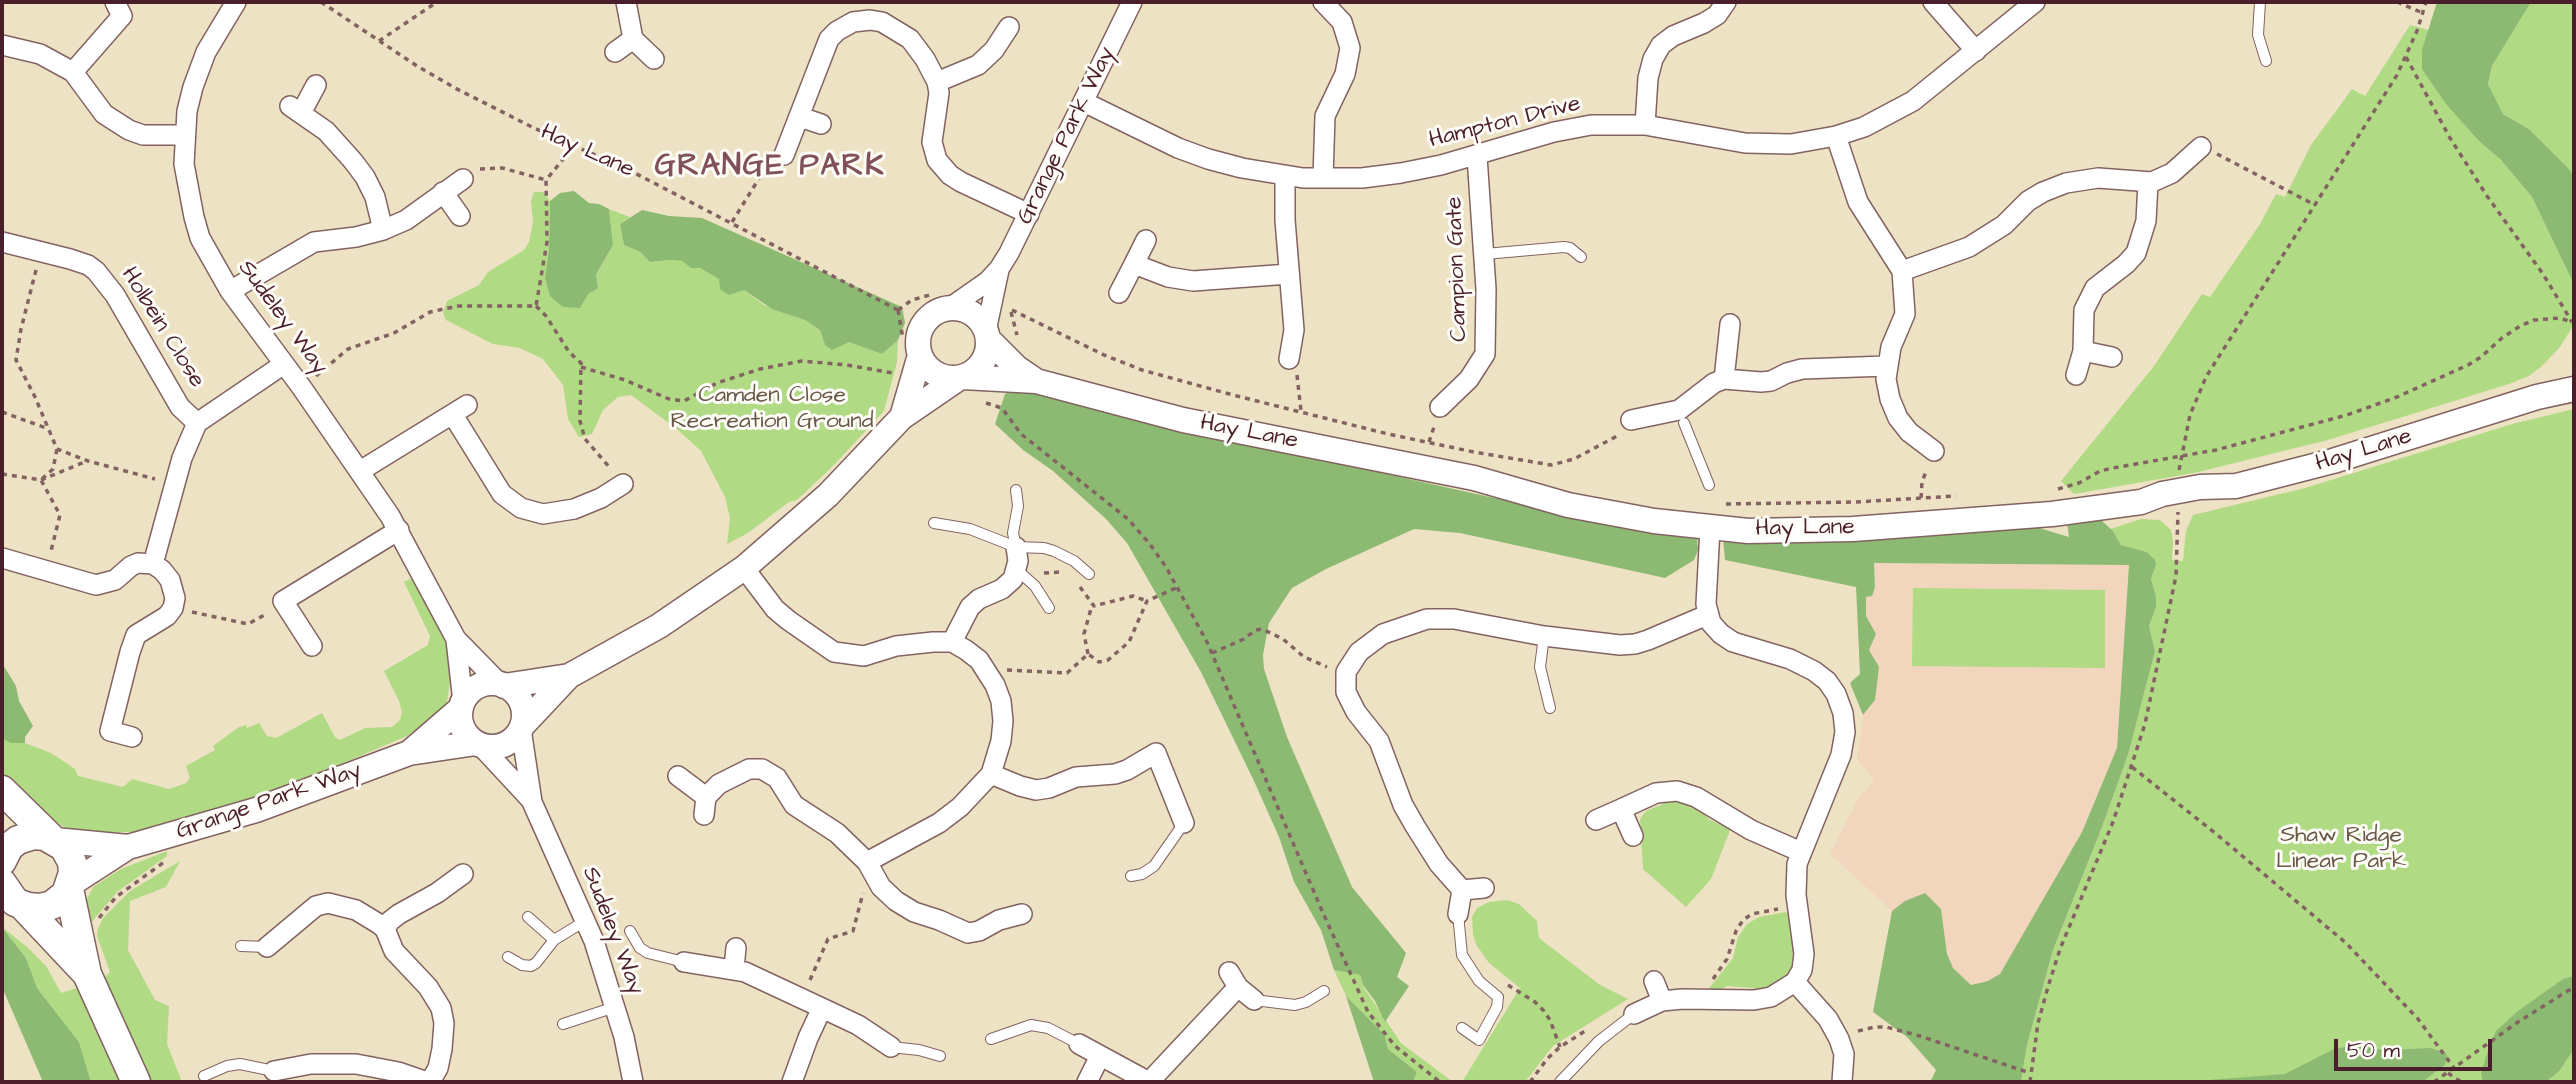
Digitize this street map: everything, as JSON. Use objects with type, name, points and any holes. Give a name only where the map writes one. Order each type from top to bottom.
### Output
[{"type":"main road","points":[[2,790],[64,847],[70,857],[73,873],[70,887],[87,974],[136,1082]]},
{"type":"main road","points":[[6,872],[23,838],[34,835],[53,839]]},
{"type":"main road","points":[[6,872],[34,908],[57,902],[70,887]]},
{"type":"main road","points":[[6,872],[87,974]]},
{"type":"street","name":"Sudeley Way","points":[[236,2],[218,29],[198,70],[187,111],[184,164],[194,217],[209,256],[230,290],[302,388],[399,530],[456,639],[502,685]]},
{"type":"street","points":[[626,2],[633,39],[654,59]]},
{"type":"street","name":"Grange Park Way","points":[[902,417],[912,352],[924,324],[943,301],[988,281],[999,270],[1132,2]]},
{"type":"street","points":[[1323,2],[1342,22],[1350,48],[1345,74],[1325,117],[1323,178]]},
{"type":"street","points":[[1645,125],[1648,78],[1653,59],[1661,45],[1672,36],[1717,15],[1726,2]]},
{"type":"street","points":[[1933,2],[1976,51]]},
{"type":"street","name":"Hampton Drive","points":[[1084,102],[1178,148],[1209,159],[1285,177],[1362,178],[1401,173],[1477,156],[1554,132],[1591,125],[1645,125],[1764,144],[1791,144],[1836,136],[1864,127],[1913,101],[2035,2]]},
{"type":"street","points":[[73,72],[123,16]]},
{"type":"street","points":[[784,155],[824,49],[837,31],[853,22],[881,22],[900,31],[918,49],[937,82],[939,93],[932,142],[937,160],[950,175],[961,182],[1029,214]]},
{"type":"street","points":[[937,82],[978,65],[994,50],[1009,27]]},
{"type":"street","points":[[615,52],[633,39]]},
{"type":"street","points":[[2,45],[40,54],[73,72],[104,114],[129,130],[143,135],[185,135]]},
{"type":"street","points":[[316,85],[296,110],[326,131],[365,177],[375,197],[383,230]]},
{"type":"street","points":[[800,117],[821,124]]},
{"type":"street","points":[[1836,136],[1858,202],[1902,271],[1905,314],[1886,366],[1890,399],[1898,418],[1909,432],[1934,451]]},
{"type":"street","points":[[1902,271],[1969,247],[2004,225],[2028,201],[2066,183],[2098,178],[2148,182],[2172,173],[2201,147]]},
{"type":"street","name":"Campion Gate","points":[[1440,407],[1469,379],[1485,355],[1485,254],[1477,156]]},
{"type":"street","points":[[1285,177],[1294,330],[1289,359]]},
{"type":"street","points":[[230,290],[314,242],[356,237],[383,230],[405,220],[463,179]]},
{"type":"street","points":[[2076,375],[2083,351],[2084,310],[2095,288],[2136,253],[2146,221],[2148,182]]},
{"type":"street","points":[[443,192],[460,216]]},
{"type":"street","points":[[1119,293],[1146,240]]},
{"type":"street","name":"Holbein Close","points":[[2,242],[88,265],[96,271],[115,296],[180,407],[197,423]]},
{"type":"street","points":[[1134,264],[1168,277],[1193,281],[1289,274]]},
{"type":"street","name":"Grange Park Way","points":[[521,727],[569,676],[659,626],[744,568],[828,495],[902,417],[974,372],[984,361],[988,349],[987,335],[999,270]]},
{"type":"street","points":[[943,301],[971,313],[980,321],[987,335]]},
{"type":"street","points":[[1724,379],[1730,324]]},
{"type":"street","name":"Hay Lane","points":[[987,335],[1017,368],[1036,380]]},
{"type":"street","points":[[2083,351],[2112,357]]},
{"type":"street","points":[[912,352],[934,373],[944,378],[962,378]]},
{"type":"street","name":"Holbein Close","points":[[153,564],[188,440],[197,423],[284,364]]},
{"type":"street","points":[[1628,426],[1682,416],[1714,383],[1724,379],[1760,382],[1771,381],[1802,369],[1886,366]]},
{"type":"street","name":"Hay Lane","points":[[962,378],[1036,380],[1183,420],[1449,472],[1568,505],[1654,521],[1710,528],[1797,531],[2080,511],[2141,502],[2158,495],[2206,486],[2236,486],[2276,477],[2538,397],[2574,389]]},
{"type":"street","points":[[360,471],[460,410],[502,494],[520,508],[543,514],[574,509],[601,498],[623,484]]},
{"type":"street","points":[[1634,1013],[1662,1002],[1698,998],[1754,1000],[1771,997],[1795,982],[1802,970],[1804,954],[1797,906],[1797,864],[1841,755],[1845,732],[1843,713],[1836,694],[1827,681],[1803,664],[1733,642],[1721,634],[1707,615],[1710,528]]},
{"type":"street","points":[[312,646],[283,601],[399,530]]},
{"type":"street","points":[[951,642],[970,607],[979,599],[1009,585],[1017,570],[1016,547]]},
{"type":"street","points":[[2,558],[102,585],[115,580],[131,566],[138,564],[153,564],[170,580],[174,590],[173,608],[160,623],[136,635],[110,731]]},
{"type":"street","points":[[744,568],[775,609],[834,652],[864,656],[915,643],[951,642],[979,660],[990,676],[1000,701],[1003,721],[998,760],[991,774],[960,807],[871,870]]},
{"type":"street","points":[[1462,890],[1438,864],[1415,826],[1403,805],[1376,733],[1349,702],[1346,673],[1359,652],[1383,634],[1427,619],[1454,619],[1620,645],[1635,644],[1707,615]]},
{"type":"street","name":"Sudeley Way","points":[[456,639],[462,705]]},
{"type":"street","name":"Grange Park Way","points":[[502,685],[569,676]]},
{"type":"street","points":[[488,684],[502,685],[514,692],[521,702],[524,714],[521,727],[516,736],[503,745],[491,747],[478,744],[463,729],[460,717],[462,705],[477,687],[488,684]]},
{"type":"street","name":"Grange Park Way","points":[[409,753],[462,705]]},
{"type":"street","points":[[90,726],[132,737]]},
{"type":"street","name":"Sudeley Way","points":[[521,727],[533,802],[585,921],[615,1007],[633,1082]]},
{"type":"street","name":"Sudeley Way","points":[[478,744],[533,802]]},
{"type":"street","name":"Grange Park Way","points":[[70,887],[128,847],[257,810],[409,753],[478,744]]},
{"type":"street","points":[[991,774],[1036,790],[1049,788],[1076,777],[1115,774],[1156,753],[1184,823]]},
{"type":"street","points":[[678,776],[705,806],[719,784],[749,769],[770,772],[777,778],[794,805],[836,834],[871,870],[889,895],[906,907],[968,933],[1022,914]]},
{"type":"street","points":[[1596,820],[1656,793],[1685,792],[1751,830],[1801,852]]},
{"type":"street","points":[[1621,809],[1633,836]]},
{"type":"street","name":"Grange Park Way","points":[[53,839],[128,847]]},
{"type":"street","points":[[385,929],[399,914],[437,893],[463,874]]},
{"type":"street","points":[[1462,890],[1483,888]]},
{"type":"street","points":[[1458,914],[1462,890]]},
{"type":"street","points":[[267,947],[316,906],[328,903],[356,910],[385,929],[394,951],[428,987],[441,1008],[444,1023],[438,1068],[429,1082],[398,1072],[356,1064],[311,1064],[288,1074]]},
{"type":"street","points":[[733,968],[736,947]]},
{"type":"street","points":[[684,962],[733,968],[858,1025],[891,1047]]},
{"type":"street","points":[[1079,1044],[1149,1082],[1233,979],[1254,1000]]},
{"type":"street","points":[[1654,981],[1662,1002]]},
{"type":"street","points":[[1795,982],[1828,1019],[1839,1039],[1844,1054],[1842,1082]]},
{"type":"street","points":[[792,1082],[822,1008]]},
{"type":"street","points":[[1087,1082],[1100,1056]]},
{"type":"lane","points":[[2260,2],[2259,35],[2266,61]]},
{"type":"lane","points":[[1485,254],[1564,247],[1576,251],[1581,257]]},
{"type":"lane","points":[[1682,416],[1709,485]]},
{"type":"lane","points":[[1016,490],[1018,506],[1013,533],[1016,547]]},
{"type":"lane","points":[[934,523],[970,529],[1016,547],[1054,551],[1074,561],[1089,574]]},
{"type":"lane","points":[[1017,570],[1035,586],[1049,608]]},
{"type":"lane","points":[[1544,635],[1540,667],[1550,708]]},
{"type":"lane","points":[[1131,876],[1142,874],[1154,866],[1184,823]]},
{"type":"lane","points":[[1458,914],[1462,955],[1479,981],[1498,997],[1497,1007],[1479,1040],[1462,1028]]},
{"type":"lane","points":[[528,916],[554,940]]},
{"type":"lane","points":[[508,957],[522,965],[531,966],[554,940],[585,921]]},
{"type":"lane","points":[[630,931],[640,948],[648,953],[684,962]]},
{"type":"lane","points":[[241,946],[267,947]]},
{"type":"lane","points":[[1254,1000],[1295,1005],[1324,991]]},
{"type":"lane","points":[[563,1024],[615,1007]]},
{"type":"lane","points":[[1560,1082],[1599,1041],[1634,1013]]},
{"type":"lane","points":[[991,1039],[1031,1025],[1048,1028],[1079,1044]]},
{"type":"lane","points":[[891,1047],[919,1050],[940,1056]]},
{"type":"lane","points":[[204,1076],[227,1066],[240,1064],[288,1074]]},
{"type":"path","name":"Hay Lane","points":[[321,2],[416,66],[486,105],[732,222],[898,310]]},
{"type":"path","points":[[379,41],[437,2]]},
{"type":"path","points":[[2397,2],[2423,13]]},
{"type":"path","points":[[2030,1082],[2038,1023],[2060,948],[2113,822],[2132,767],[2152,694],[2176,576],[2178,491],[2190,415],[2206,377],[2387,92],[2406,58],[2427,2]]},
{"type":"path","points":[[2406,58],[2450,138],[2487,196],[2543,274],[2573,323]]},
{"type":"path","points":[[537,306],[547,242],[546,180],[575,146]]},
{"type":"path","points":[[2201,147],[2315,205]]},
{"type":"path","points":[[732,222],[772,158],[784,155]]},
{"type":"path","points":[[463,179],[485,167],[519,172],[546,180]]},
{"type":"path","points":[[40,251],[16,360],[57,449],[53,469],[41,480]]},
{"type":"path","points":[[912,352],[898,310],[912,300],[943,301]]},
{"type":"path","points":[[302,388],[348,349],[394,333],[430,312],[458,306],[537,306],[569,352],[581,363],[580,421],[586,439],[623,484]]},
{"type":"path","points":[[1012,310],[1104,355],[1142,370],[1233,396],[1388,434],[1551,465],[1573,459],[1628,426]]},
{"type":"path","points":[[2054,490],[2079,483],[2100,471],[2216,450],[2347,415],[2468,365],[2481,358],[2502,338],[2534,320],[2560,318],[2573,323]]},
{"type":"path","points":[[1289,359],[1298,378],[1301,411]]},
{"type":"path","points":[[581,367],[625,380],[669,399],[684,401],[717,383],[760,369],[802,361],[847,365],[906,382]]},
{"type":"path","points":[[978,400],[1002,408],[1021,434],[1128,519],[1149,543],[1178,587],[1211,653],[1368,1012],[1395,1046],[1440,1082]]},
{"type":"path","points":[[2,412],[46,428]]},
{"type":"path","points":[[57,449],[88,461],[175,484]]},
{"type":"path","points":[[1921,498],[1922,482],[1934,451]]},
{"type":"path","points":[[2,474],[41,480],[88,461]]},
{"type":"path","points":[[41,480],[60,515],[46,571]]},
{"type":"path","points":[[1725,504],[1793,504],[1956,496]]},
{"type":"path","points":[[1092,605],[1084,634],[1088,654],[1099,662],[1114,657],[1133,636],[1147,601],[1178,587]]},
{"type":"path","points":[[173,608],[248,624],[283,601]]},
{"type":"path","points":[[1211,653],[1262,629],[1283,639],[1304,657],[1346,673]]},
{"type":"path","points":[[990,676],[1003,670],[1067,673],[1088,654]]},
{"type":"path","points":[[2132,767],[2346,943],[2418,1019],[2454,1068]]},
{"type":"path","points":[[802,998],[828,939],[853,931],[871,870]]},
{"type":"path","points":[[1698,998],[1727,959],[1736,931],[1743,920],[1752,914],[1797,906]]},
{"type":"path","points":[[1507,984],[1544,1011],[1560,1047]]},
{"type":"path","points":[[2434,1082],[2518,1022],[2574,987]]},
{"type":"path","points":[[1839,1039],[1863,1029],[1886,1027],[2030,1073]]},
{"type":"path","points":[[2448,1073],[2460,1082]]},
{"type":"shaded area","points":[[1874,563],[2129,565],[2117,748],[2082,832],[2000,975],[1988,981],[1971,985],[1953,968],[1947,954],[1941,909],[1905,901],[1892,911],[1830,854],[1858,799],[1874,780],[1857,759],[1863,715],[1871,707],[1869,650],[1876,634],[1866,616],[1866,597],[1875,586]]},
{"type":"green space","points":[[2437,2],[2531,2],[2492,66],[2488,84],[2503,114],[2529,129],[2571,171],[2574,179],[2572,280],[2532,197],[2501,160],[2479,141],[2446,104],[2422,69],[2422,50]]},
{"type":"green space","points":[[2531,2],[2574,2],[2574,179],[2571,171],[2529,129],[2503,114],[2488,84],[2492,66]]},
{"type":"green space","points":[[2410,25],[2429,30],[2435,38],[2479,141],[2501,160],[2532,197],[2572,279],[2574,276],[2574,324],[2560,347],[2529,376],[2328,440],[2194,473],[2074,494],[2061,481],[2154,366],[2202,294],[2210,297],[2260,224],[2276,194],[2285,197],[2311,145],[2352,89],[2365,96]]},
{"type":"green space","points":[[574,191],[589,203],[609,209],[613,245],[596,275],[598,288],[588,294],[580,308],[563,307],[550,296],[545,278],[550,201],[560,193]]},
{"type":"green space","name":"Camden Close Recreation Ground","points":[[534,192],[543,192],[550,201],[545,278],[596,276],[613,245],[609,209],[630,217],[620,224],[624,245],[640,252],[650,262],[682,261],[691,268],[700,268],[720,279],[720,289],[744,290],[764,305],[805,320],[820,330],[825,345],[849,342],[882,354],[898,340],[897,362],[884,411],[797,500],[789,502],[748,533],[727,544],[730,518],[725,497],[701,451],[678,430],[631,395],[618,397],[603,410],[592,434],[579,437],[568,419],[563,385],[543,359],[520,348],[493,344],[446,320],[443,313],[447,301],[479,285],[488,272],[524,250],[529,242],[533,222],[531,201]]},
{"type":"green space","points":[[642,210],[669,216],[702,218],[902,307],[905,323],[898,340],[882,354],[849,342],[832,350],[825,345],[820,330],[805,320],[772,309],[744,290],[729,295],[720,289],[719,279],[700,268],[691,268],[682,261],[650,262],[640,252],[624,245],[620,224]]},
{"type":"green space","points":[[1016,388],[1247,443],[1602,522],[1697,537],[1698,550],[1694,560],[1665,578],[1460,533],[1414,529],[1326,569],[1292,588],[1269,623],[1263,655],[1264,669],[1287,737],[1352,887],[1406,953],[1397,977],[1409,986],[1385,1022],[1360,975],[1334,970],[1321,930],[1294,882],[1279,837],[1254,781],[1201,672],[1127,543],[1106,519],[1053,471],[1023,450],[995,424],[1005,394]]},
{"type":"green space","name":"Shaw Ridge Linear Park","points":[[2574,409],[2574,1077],[2569,1082],[2021,1082],[2027,1045],[2053,950],[2128,755],[2155,651],[2149,626],[2156,607],[2151,579],[2156,565],[2147,552],[2121,545],[2110,529],[2141,519],[2160,520],[2171,530],[2172,560],[2183,561],[2186,531],[2193,515],[2305,488],[2512,424]]},
{"type":"green space","points":[[2101,520],[2112,530],[2121,545],[2147,552],[2156,565],[2151,579],[2156,607],[2149,626],[2155,651],[2128,755],[2053,950],[2027,1045],[2021,1082],[1930,1082],[1936,1070],[1907,1037],[1873,1012],[1892,911],[1905,901],[1925,893],[1941,909],[1947,954],[1953,968],[1971,985],[1988,981],[2000,974],[2082,832],[2117,748],[2129,565],[1874,563],[1875,587],[1872,596],[1866,597],[1866,616],[1876,634],[1869,650],[1879,667],[1875,700],[1863,715],[1850,683],[1860,674],[1856,587],[1725,560],[1723,539],[2023,524],[2027,528],[2036,527],[2069,537],[2067,523]]},
{"type":"green space","points":[[412,578],[443,637],[451,674],[447,702],[438,714],[407,736],[327,770],[209,813],[136,832],[84,833],[64,827],[49,818],[2,778],[2,739],[11,743],[25,743],[51,753],[75,769],[78,776],[123,787],[132,779],[169,789],[186,783],[190,778],[186,766],[215,750],[213,746],[246,725],[247,728],[259,723],[267,736],[276,738],[322,713],[335,737],[340,740],[365,728],[392,727],[400,720],[402,712],[384,671],[428,645],[430,636],[404,582]]},
{"type":"green space","points":[[1913,588],[2105,590],[2105,668],[1912,666]]},
{"type":"green space","points":[[2,663],[16,686],[19,701],[33,726],[25,737],[25,743],[11,743],[2,739]]},
{"type":"green space","points":[[1671,799],[1704,809],[1710,820],[1729,828],[1711,879],[1686,907],[1643,869],[1640,819],[1646,811]]},
{"type":"green space","points":[[167,851],[167,856],[117,892],[90,924],[83,907],[93,887],[121,869]]},
{"type":"green space","points":[[180,861],[166,887],[130,901],[128,950],[155,1000],[169,1006],[167,1044],[182,1082],[150,1082],[103,979],[110,972],[97,936],[103,918],[130,891]]},
{"type":"green space","points":[[1507,900],[1519,904],[1537,921],[1539,938],[1600,985],[1628,999],[1553,1046],[1525,1082],[1462,1082],[1520,988],[1489,963],[1473,935],[1472,917],[1477,908],[1489,902]]},
{"type":"green space","points":[[1785,912],[1791,915],[1796,957],[1790,976],[1760,993],[1753,988],[1727,986],[1720,990],[1707,991],[1733,958],[1738,937],[1747,924],[1759,917]]},
{"type":"green space","points":[[2,927],[46,966],[61,993],[80,987],[123,1082],[91,1082],[79,1042],[37,988],[26,958]]},
{"type":"green space","points":[[2,927],[26,958],[37,988],[79,1042],[91,1082],[43,1082],[2,987]]},
{"type":"green space","points":[[1334,970],[1360,975],[1363,986],[1401,1043],[1453,1082],[1413,1082],[1417,1072],[1388,1049],[1384,1034],[1346,996]]},
{"type":"green space","points":[[2574,976],[2574,1049],[2559,1071],[2546,1082],[2483,1082],[2481,1074],[2496,1031],[2518,1011],[2563,979]]},
{"type":"green space","points":[[1346,996],[1384,1034],[1388,1049],[1417,1072],[1413,1082],[1374,1082]]},
{"type":"green space","points":[[2352,1045],[2385,1050],[2431,1048],[2447,1054],[2445,1065],[2422,1082],[2183,1082],[2285,1074],[2332,1050]]},
{"type":"district","name":"GRANGE PARK","points":[[770,168]]}]
